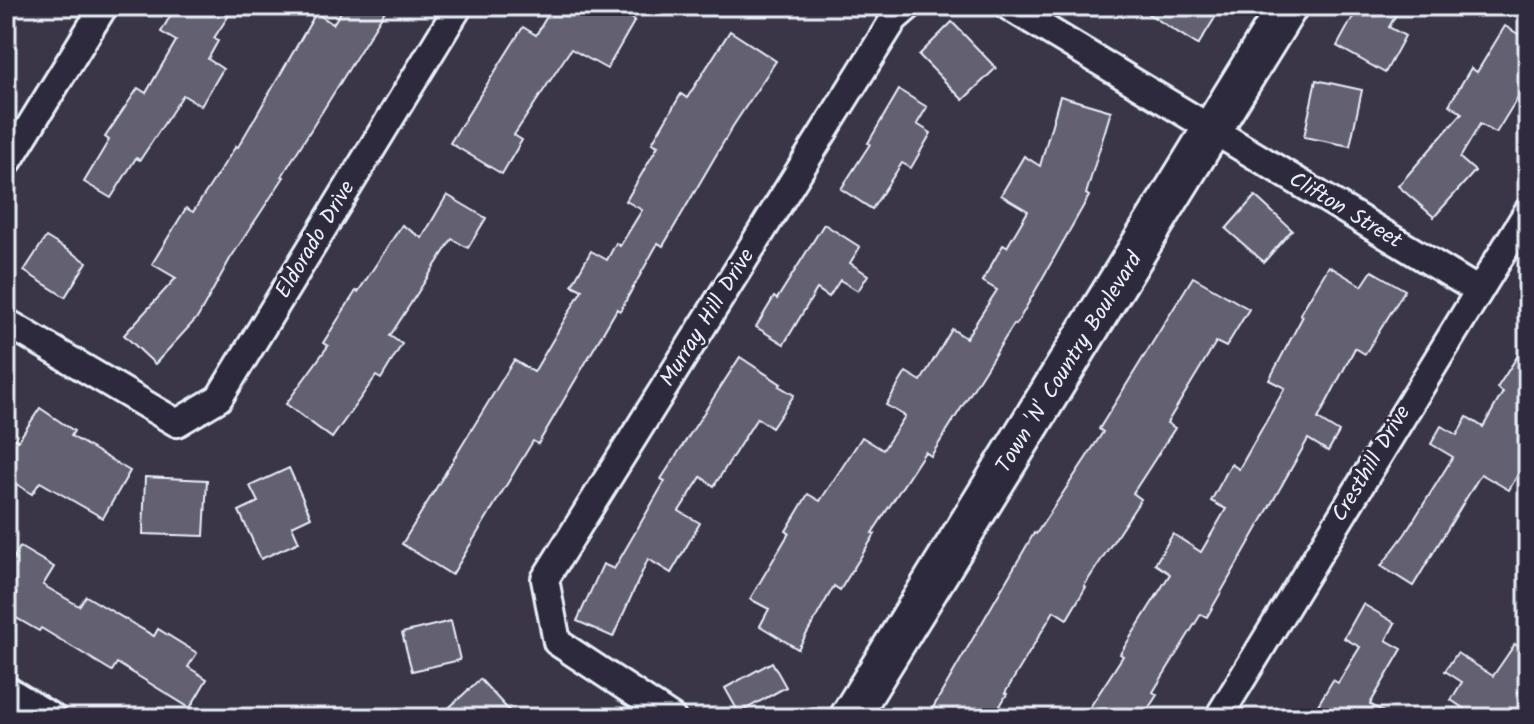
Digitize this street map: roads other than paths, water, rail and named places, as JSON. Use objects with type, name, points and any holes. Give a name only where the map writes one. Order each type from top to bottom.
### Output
[{"type":"street","points":[[6,165],[104,6]]},
{"type":"street","name":"Eldorado Drive","points":[[6,322],[177,423],[219,398],[459,6]]},
{"type":"street","name":"Murray Hill Drive","points":[[672,718],[557,642],[545,579],[885,32],[909,6]]},
{"type":"street","name":"Clifton Street","points":[[1008,6],[1477,290]]},
{"type":"street","name":"Town 'N' Country Boulevard","points":[[849,718],[1288,6]]},
{"type":"street","name":"Cresthill Drive","points":[[1218,718],[1528,211]]},
{"type":"street","points":[[6,689],[53,718]]}]
